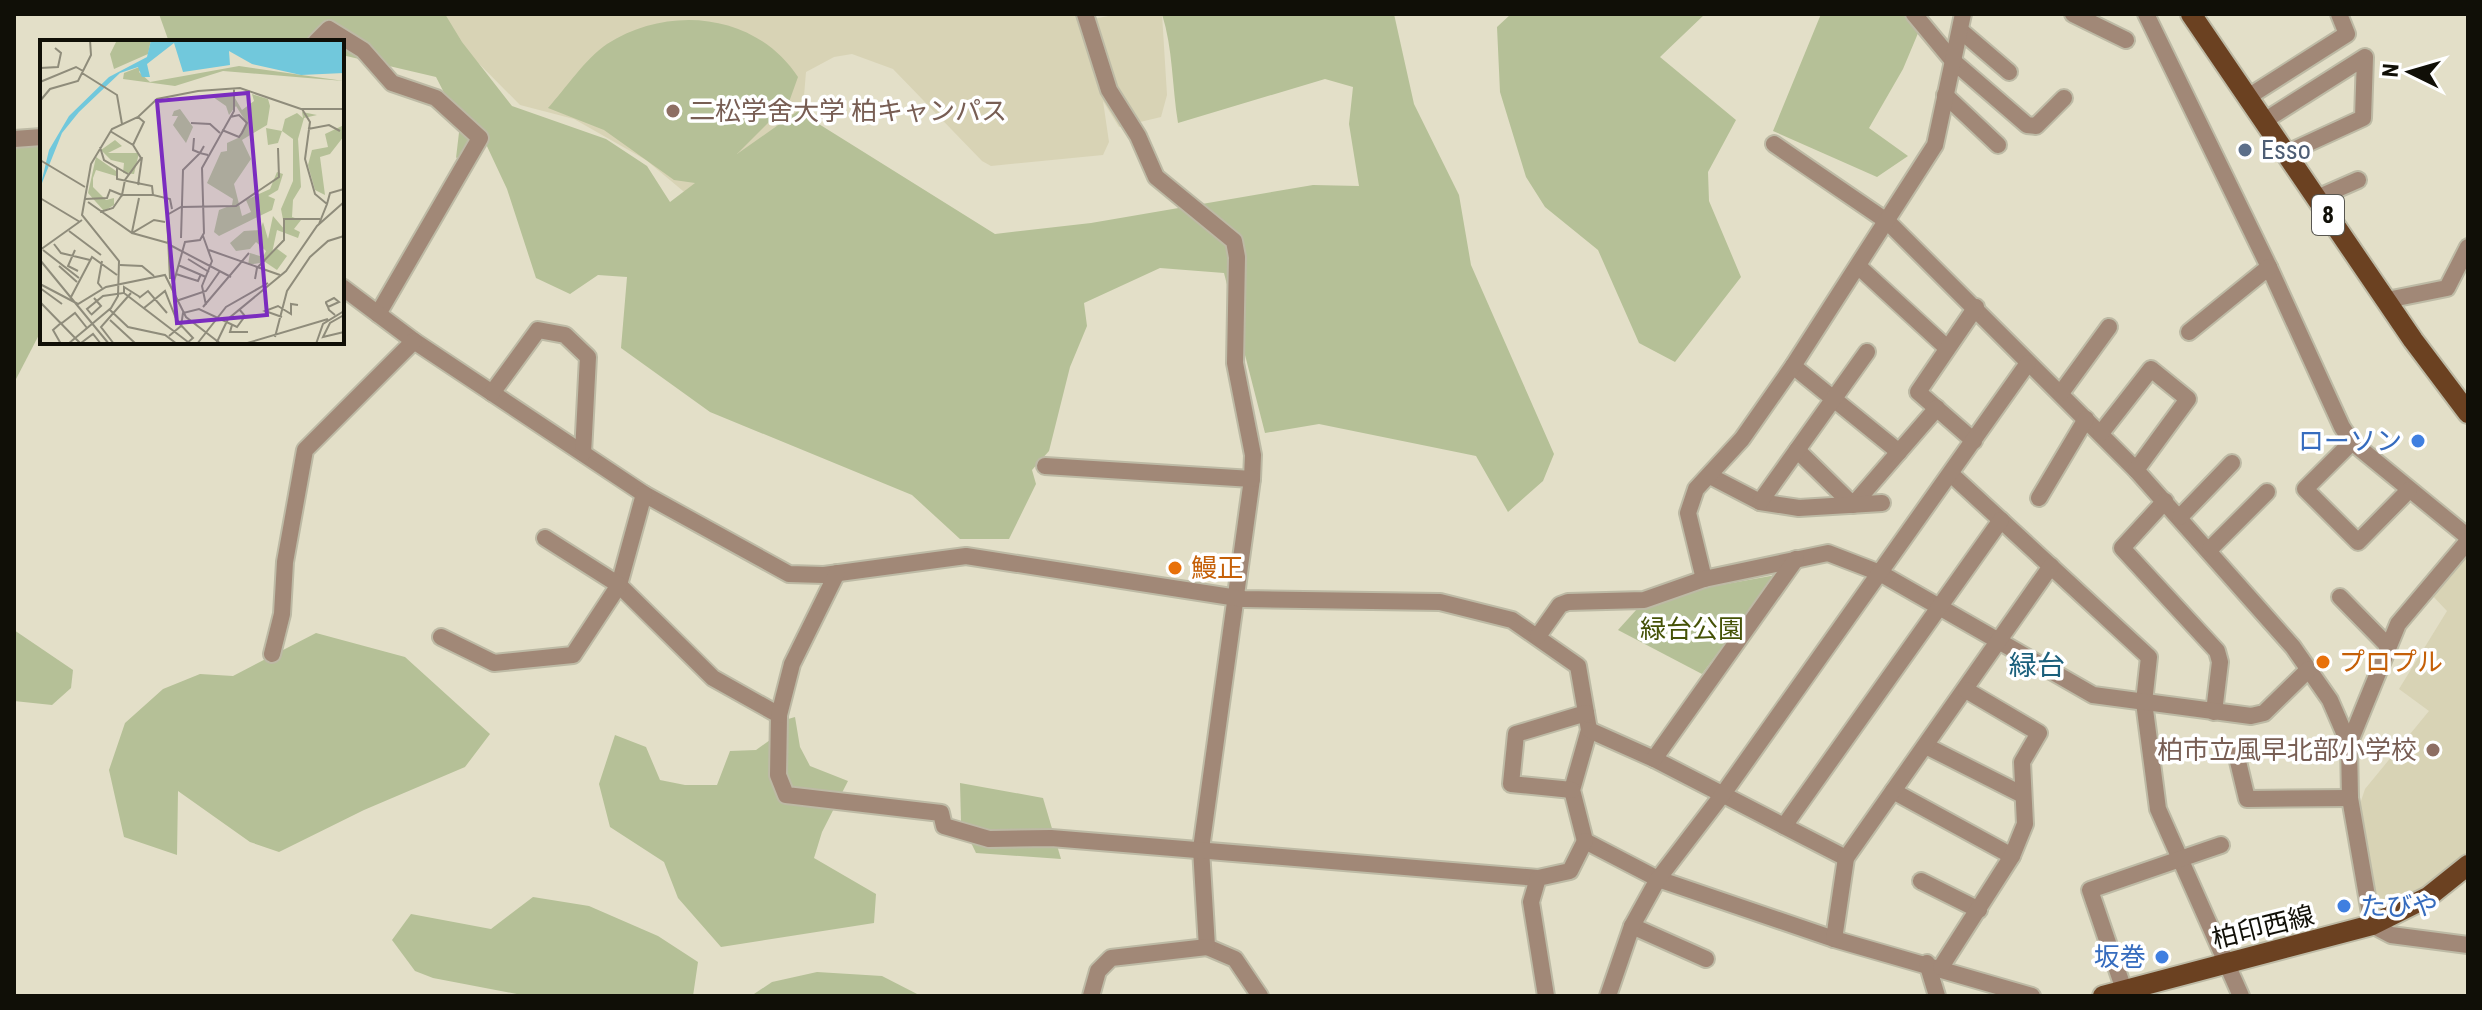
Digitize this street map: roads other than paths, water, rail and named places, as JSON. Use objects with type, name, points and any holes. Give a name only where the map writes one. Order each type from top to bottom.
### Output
[{"type":"main road","name":"8","points":[[2191,14],[2468,413]]},
{"type":"main road","name":"柏印西線","points":[[2103,996],[2372,925],[2428,897],[2468,865]]},
{"type":"street","points":[[1085,14],[1109,90],[1138,136],[1156,177],[1234,241],[1238,281],[1235,363],[1253,455],[1201,849],[1207,947]]},
{"type":"street","points":[[1914,14],[1953,61],[2027,125],[2036,126],[2064,98]]},
{"type":"street","points":[[2073,14],[2126,40]]},
{"type":"street","points":[[2146,14],[2352,442],[2468,539],[2410,608],[2388,646],[2349,744]]},
{"type":"street","points":[[2248,97],[2347,34],[2339,14]]},
{"type":"street","points":[[1704,579],[1688,513],[1696,489],[1742,439],[1793,366],[1935,145],[1961,22]]},
{"type":"street","points":[[1961,22],[2009,72]]},
{"type":"street","points":[[318,40],[329,29],[341,36],[363,50],[392,83],[436,98],[480,138],[378,314]]},
{"type":"street","points":[[2264,121],[2365,57],[2363,118],[2287,153]]},
{"type":"street","points":[[1945,95],[1998,145]]},
{"type":"street","points":[[14,139],[40,137]]},
{"type":"street","points":[[1774,144],[1888,222],[2101,433],[2210,549],[2309,669],[2330,700],[2349,744],[2350,798],[2372,925],[2391,935],[2468,945]]},
{"type":"street","points":[[2317,198],[2358,180]]},
{"type":"street","points":[[2387,300],[2447,288],[2468,247]]},
{"type":"street","points":[[1858,266],[1947,348]]},
{"type":"street","points":[[2189,332],[2269,267]]},
{"type":"street","points":[[344,288],[414,341],[644,494],[789,574],[837,573],[966,556],[1234,598],[1440,602],[1512,620],[1578,666],[1589,730],[1572,790],[1585,841],[1570,871],[1538,878],[1051,838],[989,839],[944,826],[941,813],[786,795],[778,775],[779,715],[792,664],[837,573]]},
{"type":"street","points":[[1974,441],[1918,392],[1976,307]]},
{"type":"street","points":[[2061,393],[2109,327]]},
{"type":"street","points":[[492,393],[538,330],[565,335],[588,357],[583,453]]},
{"type":"street","points":[[272,654],[282,614],[285,562],[305,450],[414,341]]},
{"type":"street","points":[[1760,502],[1867,352]]},
{"type":"street","points":[[1608,996],[1632,926],[1658,879],[1723,794],[2028,363]]},
{"type":"street","points":[[1793,366],[1899,452]]},
{"type":"street","points":[[2101,433],[2151,369],[2188,399],[2136,470]]},
{"type":"street","points":[[1853,505],[1937,408]]},
{"type":"street","points":[[2039,498],[2086,419]]},
{"type":"street","points":[[2352,442],[2305,489],[2358,542],[2409,490]]},
{"type":"street","points":[[1797,450],[1853,505]]},
{"type":"street","points":[[2180,517],[2232,463]]},
{"type":"street","points":[[1045,466],[1252,479]]},
{"type":"street","points":[[1951,474],[2149,657],[2144,702],[2158,809],[2241,996]]},
{"type":"street","points":[[1710,476],[1760,502],[1799,508],[1882,503]]},
{"type":"street","points":[[2210,549],[2267,492]]},
{"type":"street","points":[[441,637],[494,663],[573,655],[619,585],[644,494]]},
{"type":"street","points":[[2165,501],[2122,548],[2217,651],[2220,662],[2214,712]]},
{"type":"street","points":[[1784,826],[2001,520]]},
{"type":"street","points":[[545,538],[619,585],[713,678],[779,715]]},
{"type":"street","points":[[1538,636],[1560,605],[1568,602],[1644,600],[1704,579],[1828,553],[1880,573],[2093,695],[2251,716],[2264,713],[2309,669]]},
{"type":"street","points":[[1654,759],[1796,559]]},
{"type":"street","points":[[1834,939],[1846,858],[2051,566]]},
{"type":"street","points":[[2340,597],[2388,646]]},
{"type":"street","points":[[1937,996],[1934,965],[1979,910],[2012,856],[2025,824],[2022,762],[2039,733],[1966,690]]},
{"type":"street","points":[[1572,790],[1511,784],[1516,734],[1586,713]]},
{"type":"street","points":[[1589,730],[1654,759],[1846,858]]},
{"type":"street","points":[[1926,746],[2023,795]]},
{"type":"street","points":[[2235,749],[2247,799],[2350,798]]},
{"type":"street","points":[[1893,791],[2012,856]]},
{"type":"street","points":[[1585,841],[1658,879],[1834,939],[1934,965],[2032,996]]},
{"type":"street","points":[[2124,990],[2090,890],[2221,845]]},
{"type":"street","points":[[1538,878],[1531,902],[1546,996]]},
{"type":"street","points":[[1921,881],[1979,910]]},
{"type":"street","points":[[1632,926],[1706,959]]},
{"type":"street","points":[[1091,996],[1098,971],[1111,958],[1207,947],[1235,959],[1260,996]]},
{"type":"place","name":"二松学舍大学 柏キャンパス","points":[[673,111]]},
{"type":"place","name":"Esso","points":[[2245,150]]},
{"type":"place","name":"ローソン","points":[[2418,441]]},
{"type":"place","name":"鰻正","points":[[1175,568]]},
{"type":"place","name":"プロプル","points":[[2323,662]]},
{"type":"place","name":"柏市立風早北部小学校","points":[[2433,750]]},
{"type":"place","name":"たびや","points":[[2344,906]]},
{"type":"place","name":"坂巻","points":[[2162,957]]},
{"type":"district","name":"緑台","points":[[2037,665]]},
{"type":"park label","name":"緑台公園","points":[[1692,629]]}]
